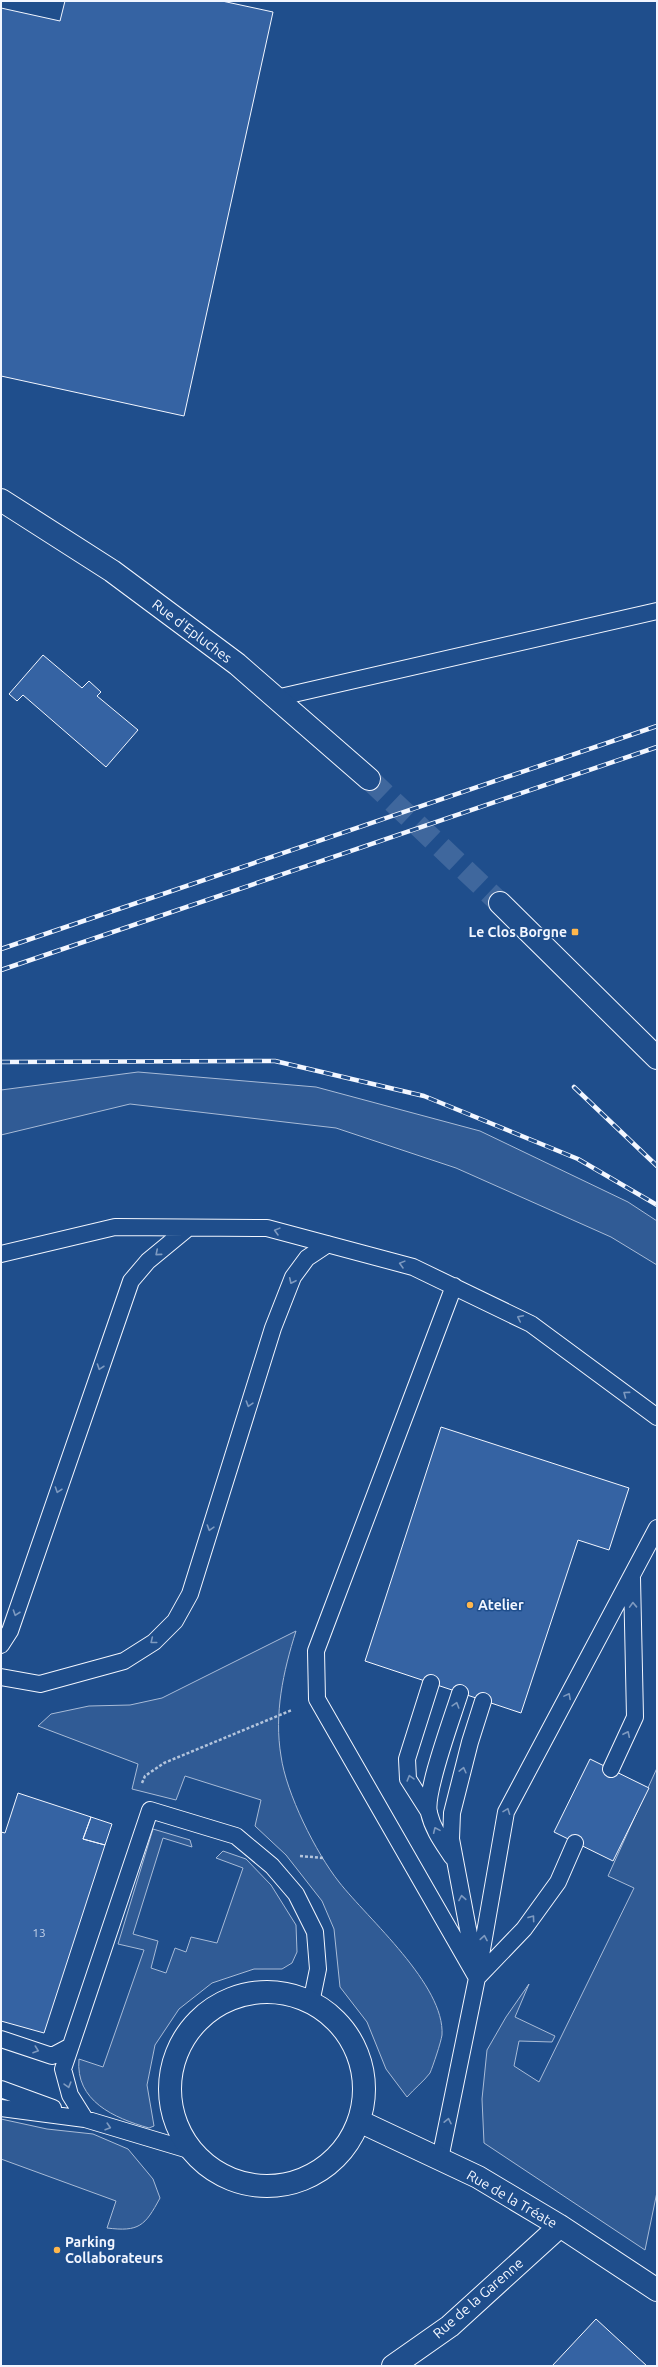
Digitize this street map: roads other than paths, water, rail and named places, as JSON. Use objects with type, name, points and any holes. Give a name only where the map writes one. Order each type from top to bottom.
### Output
[{"type":"street","name":"Rue d'Epluches","points":[[1,500],[112,571],[237,664],[369,779]]},
{"type":"street","points":[[500,903],[657,1058]]},
{"type":"street","points":[[264,1991],[295,1995],[323,2010],[346,2031],[360,2059],[364,2091],[359,2121],[344,2149],[322,2170],[293,2183],[262,2187],[231,2180],[204,2164],[182,2137],[171,2105],[170,2072],[182,2041],[203,2015],[231,1998],[264,1991]]},
{"type":"street","name":"Rue de la Tréate","points":[[359,2121],[478,2177],[560,2226],[657,2290]]},
{"type":"street","name":"Rue de la Garenne","points":[[393,2366],[450,2326],[560,2226]]},
{"type":"lane","points":[[276,698],[657,611]]},
{"type":"lane","points":[[1,1262],[8,1253],[114,1227],[267,1228],[414,1267],[454,1286],[531,1324],[657,1417]]},
{"type":"lane","points":[[1,1645],[10,1631],[131,1280],[148,1261],[188,1228]]},
{"type":"lane","points":[[1,1677],[40,1684],[124,1661],[154,1642],[176,1621],[190,1594],[273,1328],[293,1277],[308,1258],[328,1244]]},
{"type":"lane","points":[[454,1286],[316,1651],[317,1699],[477,1978]]},
{"type":"lane","points":[[440,2159],[477,1978],[506,1812],[657,1528]]},
{"type":"lane","points":[[611,1769],[635,1717],[632,1576]]},
{"type":"lane","points":[[431,1683],[407,1759],[408,1779],[429,1812],[436,1832],[456,1863]]},
{"type":"lane","points":[[429,1812],[432,1784],[460,1692]]},
{"type":"lane","points":[[477,1978],[451,1839],[452,1813],[470,1742],[483,1701]]},
{"type":"lane","points":[[85,2119],[70,2095],[63,2069],[69,2047],[150,1810],[236,1836],[272,1866],[296,1894],[315,1932],[318,1969],[311,2003]]},
{"type":"lane","points":[[477,1978],[528,1923],[558,1882],[575,1843]]},
{"type":"lane","points":[[1,2039],[52,2056],[69,2047]]},
{"type":"lane","points":[[1,2089],[85,2119],[192,2151]]},
{"type":"lane","points":[[1,2108],[85,2119]]},
{"type":"tunnel","points":[[369,779],[500,903]]},
{"type":"railway","points":[[1,949],[657,726]]},
{"type":"railway","points":[[1,970],[657,747]]},
{"type":"railway","points":[[1,1062],[275,1061],[424,1096],[578,1159],[657,1205]]},
{"type":"railway","points":[[574,1087],[657,1166]]},
{"type":"place","name":"Le Clos Borgne","points":[[575,932]]},
{"type":"place","name":"Atelier","points":[[470,1605]]},
{"type":"place","name":"Parking Collaborateurs","points":[[57,2250]]}]
